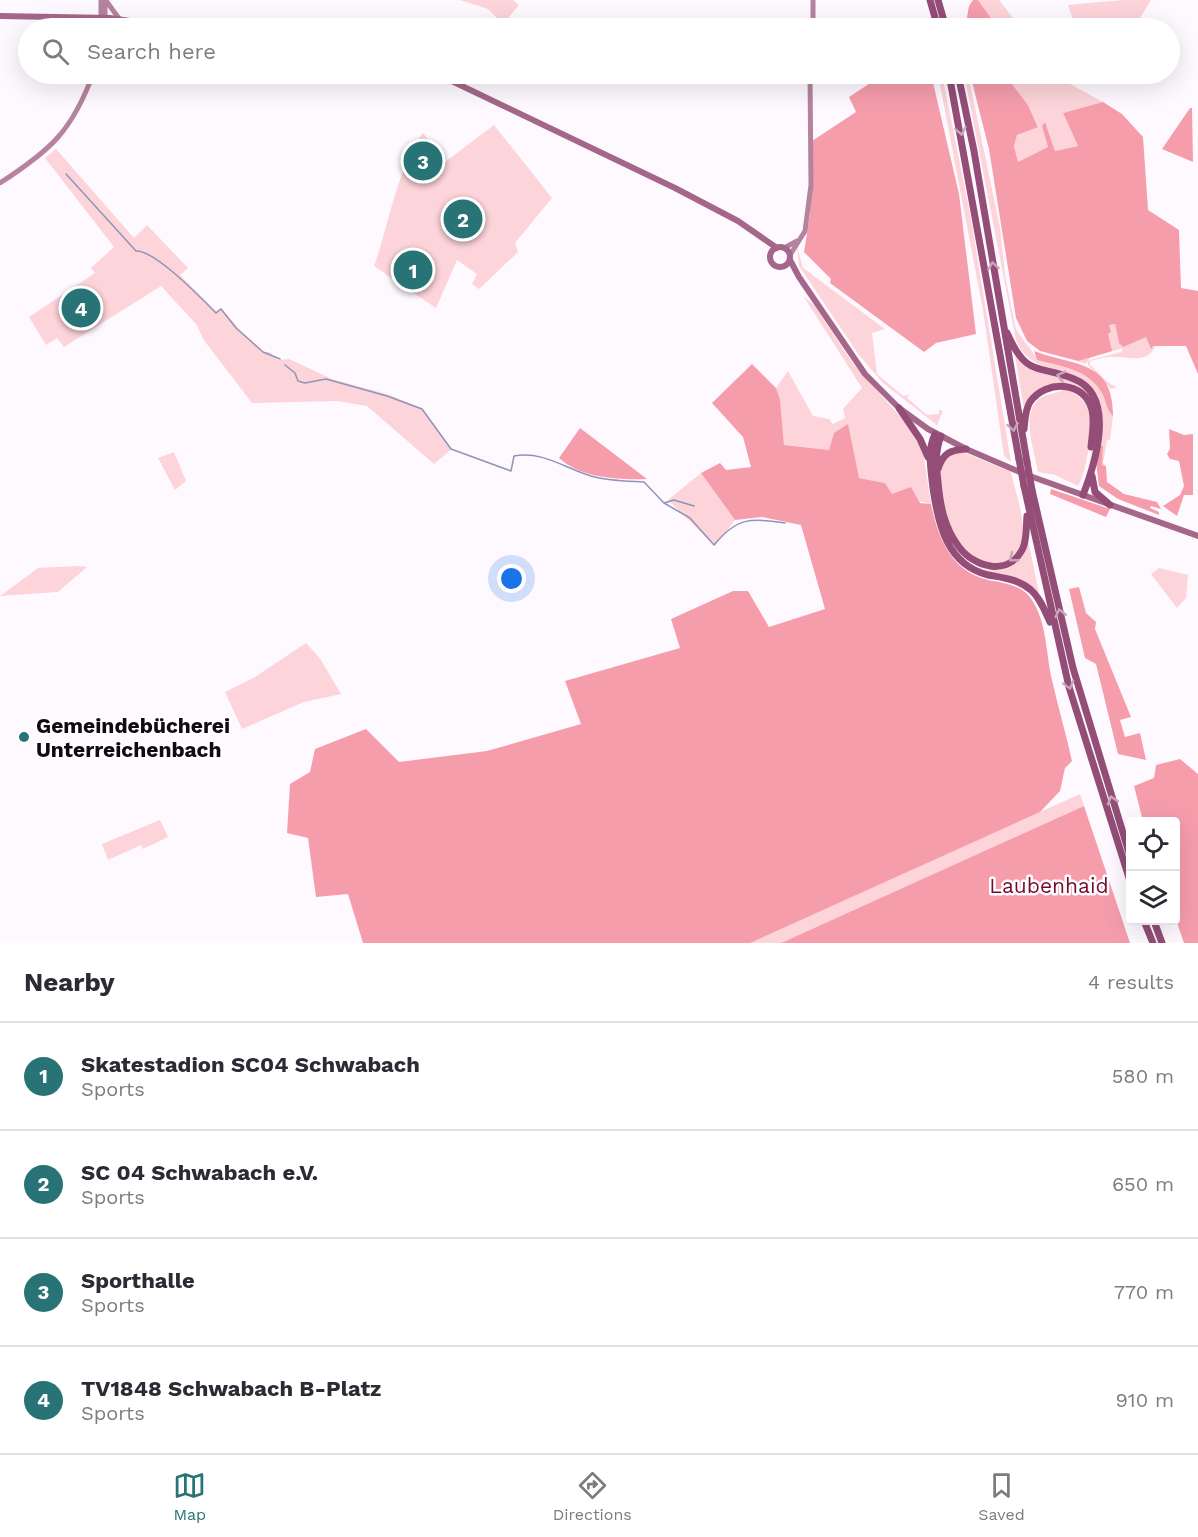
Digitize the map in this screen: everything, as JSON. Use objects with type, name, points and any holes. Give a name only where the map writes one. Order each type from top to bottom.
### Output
[{"type":"highway","points":[[930,0],[935,18]]},
{"type":"highway","points":[[938,0],[943,18]]},
{"type":"highway","points":[[951,84],[1027,505],[1081,729],[1128,871]]},
{"type":"highway","points":[[960,84],[974,151],[1032,489],[1073,668],[1126,840]]},
{"type":"highway","points":[[1003,324],[1017,354],[1026,364],[1038,370],[1080,382],[1095,398],[1099,410],[1099,427],[1092,470],[1081,495]]},
{"type":"highway","points":[[1024,441],[1027,408],[1035,396],[1048,388],[1061,385],[1083,394],[1093,411],[1094,426],[1081,495]]},
{"type":"highway","points":[[899,408],[920,439],[930,463],[940,525],[953,552],[973,569],[1015,580],[1029,589],[1044,609],[1058,640]]},
{"type":"highway","points":[[938,435],[936,454],[941,505],[950,532],[964,553],[982,566],[1002,566],[1020,554],[1025,541],[1027,505]]},
{"type":"highway","points":[[930,463],[938,435]]},
{"type":"highway","points":[[937,474],[946,454],[952,450],[966,450]]},
{"type":"highway","points":[[1092,470],[1095,492],[1110,505]]},
{"type":"highway","points":[[1146,925],[1153,943]]},
{"type":"highway","points":[[1155,925],[1162,943]]},
{"type":"main road","points":[[0,16],[104,18]]},
{"type":"main road","points":[[457,84],[675,188],[738,221],[759,237],[780,248],[790,257],[799,277],[856,363],[899,408],[938,435],[966,450],[1081,495],[1198,536]]},
{"type":"main road","points":[[759,237],[771,254],[774,265],[784,266],[799,277]]},
{"type":"main road","points":[[771,254],[780,248]]},
{"type":"main road","points":[[784,266],[790,257]]},
{"type":"street","points":[[104,0],[104,18]]},
{"type":"street","points":[[104,0],[118,18]]},
{"type":"street","points":[[813,0],[813,18]]},
{"type":"street","points":[[0,183],[37,158],[63,134],[83,101],[89,84]]},
{"type":"street","points":[[790,257],[805,231],[811,185],[810,84]]},
{"type":"street","points":[[780,248],[799,240]]},
{"type":"shaded area","points":[[460,0],[513,0],[519,5],[508,18],[497,18],[488,9]]},
{"type":"shaded area","points":[[978,0],[999,0],[1013,18],[991,18]]},
{"type":"shaded area","points":[[1151,0],[1140,18],[1073,18],[1068,5]]},
{"type":"shaded area","points":[[940,84],[944,84],[971,219],[1011,462],[1004,456],[983,310]]},
{"type":"shaded area","points":[[966,84],[970,84],[1000,228],[1005,275],[1015,326],[1037,360],[1083,374],[1097,386],[1103,395],[1113,416],[1110,440],[1107,440],[1103,463],[1106,466],[1102,465],[1099,449],[1101,407],[1092,388],[1070,374],[1034,361],[1024,353],[1016,340]]},
{"type":"shaded area","points":[[1012,84],[1070,84],[1103,102],[1063,113],[1078,146],[1055,151],[1045,123],[1042,126],[1049,147],[1018,162],[1014,146],[1017,135],[1038,126],[1028,105]]},
{"type":"shaded area","points":[[494,125],[552,198],[515,243],[518,252],[479,289],[472,284],[477,274],[457,260],[436,308],[374,266],[394,197],[406,164],[423,133],[445,162]]},
{"type":"shaded area","points":[[56,149],[134,238],[147,225],[188,268],[180,275],[216,311],[221,308],[264,352],[270,352],[278,360],[289,359],[332,379],[390,395],[423,409],[452,449],[434,464],[367,406],[337,401],[252,403],[203,339],[197,325],[161,286],[64,347],[57,338],[46,345],[29,317],[95,273],[91,268],[114,247],[45,158]]},
{"type":"shaded area","points":[[797,246],[803,268],[885,329],[872,333],[877,374],[903,396],[909,395],[907,398],[927,415],[939,414],[939,410],[943,411],[937,425],[883,383],[859,355],[799,266]]},
{"type":"shaded area","points":[[804,297],[814,305],[854,365],[906,423],[923,451],[931,504],[892,495],[885,483],[859,478],[834,433],[829,450],[784,445],[780,399],[776,388],[788,371],[813,416],[829,419],[833,424],[845,418],[843,409],[862,388]]},
{"type":"shaded area","points":[[1115,324],[1119,342],[1146,337],[1155,346],[1147,356],[1141,358],[1107,357],[1090,361],[1090,365],[1103,378],[1117,387],[1111,389],[1088,365],[1088,362],[1090,360],[1121,352],[1123,348],[1090,358],[1086,364],[1078,361],[1108,334],[1109,325]]},
{"type":"shaded area","points":[[1015,356],[1033,371],[1069,380],[1086,390],[1095,405],[1096,434],[1087,474],[1094,436],[1086,396],[1053,385],[1024,409]]},
{"type":"shaded area","points":[[1064,389],[1083,400],[1089,413],[1089,446],[1078,486],[1055,475],[1038,472],[1030,434],[1030,414],[1033,406],[1042,397]]},
{"type":"shaded area","points":[[174,452],[186,481],[175,490],[158,458]]},
{"type":"shaded area","points":[[955,452],[965,453],[1011,472],[1023,532],[1019,549],[1008,560],[992,564],[976,560],[968,555],[956,537],[945,509],[940,480],[944,460]]},
{"type":"shaded area","points":[[701,473],[735,520],[715,546],[668,500]]},
{"type":"shaded area","points":[[937,497],[960,550],[979,568],[992,570],[1007,567],[1028,540],[1039,593],[1031,586],[984,572],[962,559],[954,550],[949,539]]},
{"type":"shaded area","points":[[87,567],[58,592],[0,596],[38,568]]},
{"type":"shaded area","points":[[1159,568],[1188,575],[1186,598],[1177,608],[1151,574]]},
{"type":"shaded area","points":[[306,643],[321,660],[341,694],[304,702],[242,729],[225,692],[255,677]]},
{"type":"shaded area","points":[[1080,794],[1084,806],[781,943],[748,943]]},
{"type":"shaded area","points":[[160,820],[168,837],[143,849],[141,845],[108,860],[102,844]]},
{"type":"green space","points":[[973,0],[978,0],[991,18],[967,18],[969,6]]},
{"type":"green space","points":[[869,84],[933,84],[959,194],[976,334],[936,343],[924,352],[830,283],[831,279],[804,252],[810,214],[812,141],[856,112],[849,97]]},
{"type":"green space","points":[[973,84],[1012,84],[1028,105],[1038,127],[1017,135],[1014,146],[1018,162],[1048,147],[1042,126],[1045,122],[1055,151],[1078,146],[1063,113],[1103,102],[1122,114],[1143,137],[1148,210],[1179,230],[1181,288],[1198,291],[1198,374],[1186,346],[1153,346],[1151,349],[1146,337],[1123,347],[1119,343],[1115,324],[1109,325],[1111,332],[1108,334],[1112,351],[1078,361],[1040,351],[1027,341],[1016,318],[989,149]]},
{"type":"green space","points":[[1192,108],[1193,162],[1162,149]]},
{"type":"green space","points":[[1034,351],[1076,363],[1098,374],[1106,384],[1111,397],[1113,416],[1097,386],[1083,374],[1037,360]]},
{"type":"green space","points":[[752,364],[776,388],[780,399],[784,445],[829,450],[834,433],[848,424],[859,478],[885,483],[892,494],[911,487],[920,503],[931,504],[942,541],[964,569],[975,576],[1018,588],[1032,600],[1041,619],[1052,680],[1072,761],[1065,768],[1060,791],[1040,812],[750,943],[363,943],[348,894],[316,897],[308,838],[287,833],[290,784],[310,772],[315,749],[366,729],[399,762],[487,751],[581,724],[565,681],[680,648],[671,619],[733,591],[748,591],[769,627],[825,609],[801,525],[762,517],[735,520],[701,473],[720,463],[726,470],[751,467],[743,437],[712,403]]},
{"type":"green space","points":[[580,428],[647,479],[600,476],[568,465],[559,458]]},
{"type":"green space","points":[[1169,429],[1184,435],[1193,434],[1193,495],[1184,495],[1177,516],[1163,506],[1180,495],[1184,486],[1179,461],[1170,459],[1167,454],[1170,449]]},
{"type":"green space","points":[[1099,446],[1103,446],[1102,465],[1106,466],[1107,482],[1124,494],[1157,502],[1161,509],[1151,506],[1150,508],[1159,512],[1159,515],[1118,499],[1099,486],[1096,462]]},
{"type":"green space","points":[[1051,489],[1110,509],[1106,517],[1050,494]]},
{"type":"green space","points":[[1079,587],[1086,613],[1096,622],[1095,629],[1131,717],[1120,720],[1125,737],[1140,733],[1146,760],[1118,754],[1096,664],[1085,658],[1069,589]]},
{"type":"green space","points":[[1180,759],[1198,774],[1198,943],[1184,943],[1178,925],[1180,925],[1180,817],[1142,817],[1134,786],[1154,778],[1156,765]]},
{"type":"green space","name":"Laubenhaid","points":[[1084,806],[1130,943],[781,943]]},
{"type":"waterway","points":[[66,174],[136,251],[166,266],[216,313],[221,309],[236,328],[263,352],[280,359]]},
{"type":"waterway","points":[[285,365],[295,373],[298,381],[305,383],[326,379],[387,396],[422,409],[451,449],[511,471],[514,456],[535,456],[597,478],[644,482],[664,503],[674,500],[694,506]]},
{"type":"waterway","points":[[664,503],[690,518],[714,545],[737,524],[753,520],[785,523]]},
{"type":"place","name":"Sporthalle","points":[[423,161]]},
{"type":"place","name":"SC 04 Schwabach e.V.","points":[[463,219]]},
{"type":"place","name":"Skatestadion SC04 Schwabach","points":[[413,270]]},
{"type":"place","name":"TV1848 Schwabach B-Platz","points":[[81,308]]},
{"type":"place","name":"Gemeindebücherei Unterreichenbach","points":[[24,737]]}]
